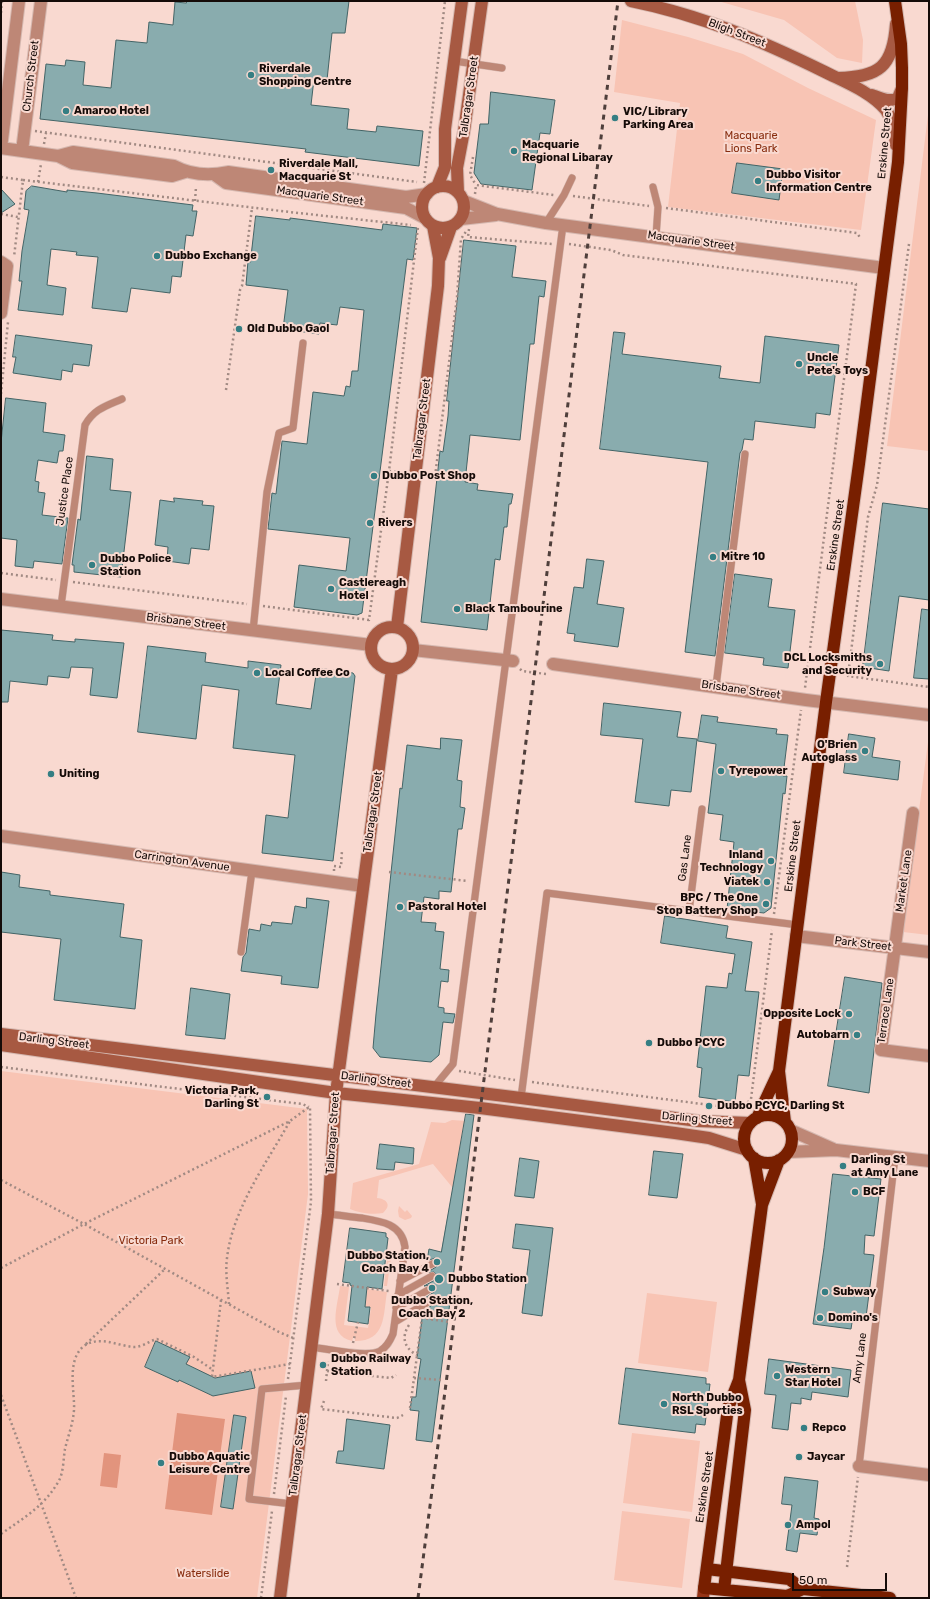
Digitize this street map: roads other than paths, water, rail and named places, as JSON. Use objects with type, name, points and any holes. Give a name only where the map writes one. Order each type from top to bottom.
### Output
[{"type":"highway","name":"Erskine Street","points":[[788,1126],[779,1071],[826,702],[859,464],[898,162],[902,88],[901,44],[896,6]]},
{"type":"highway","name":"Erskine Street","points":[[754,1120],[779,1071]]},
{"type":"highway","points":[[764,1115],[771,1115],[778,1117],[788,1126],[791,1145],[784,1156],[766,1163],[750,1154],[745,1143],[744,1136],[754,1120],[764,1115]]},
{"type":"highway","name":"Erskine Street","points":[[750,1154],[762,1205]]},
{"type":"highway","name":"Erskine Street","points":[[704,1593],[728,1408],[740,1380],[762,1205],[784,1156]]},
{"type":"highway","name":"Erskine Street","points":[[724,1594],[745,1410],[740,1380]]},
{"type":"highway","points":[[707,1569],[789,1579],[803,1589]]},
{"type":"highway","points":[[704,1593],[787,1596],[803,1589],[890,1598]]},
{"type":"street","name":"Church Street","points":[[1,148],[19,1]]},
{"type":"street","name":"Church Street","points":[[22,151],[41,1]]},
{"type":"street","name":"Talbragar Street","points":[[437,187],[445,167],[445,129],[462,1]]},
{"type":"street","name":"Talbragar Street","points":[[465,200],[457,168],[464,131],[482,1]]},
{"type":"street","name":"Bligh Street","points":[[632,1],[724,26],[786,53],[866,94],[886,111],[892,121],[898,162]]},
{"type":"street","name":"Bligh Street","points":[[837,78],[867,75],[878,70],[886,62],[895,39],[896,6]]},
{"type":"street","name":"Bligh Street","points":[[866,94],[895,100],[901,94],[902,88]]},
{"type":"street","name":"Macquarie Street","points":[[1,148],[58,156],[72,163],[172,176],[185,172],[215,175],[228,172],[406,197],[427,194]]},
{"type":"street","name":"Macquarie Street","points":[[215,175],[226,183],[406,208],[429,222]]},
{"type":"street","points":[[437,187],[449,187],[465,200],[463,214],[467,222],[445,228],[429,222],[422,206],[427,194],[437,187]]},
{"type":"street","name":"Macquarie Street","points":[[465,200],[497,214],[546,223],[884,268]]},
{"type":"street","name":"Macquarie Street","points":[[467,222],[497,214]]},
{"type":"street","name":"Talbragar Street","points":[[429,222],[440,258]]},
{"type":"street","name":"Talbragar Street","points":[[397,627],[440,258],[451,227]]},
{"type":"street","points":[[1,262],[7,266],[1,313]]},
{"type":"street","name":"Brisbane Street","points":[[1,599],[371,645]]},
{"type":"street","points":[[390,626],[403,629],[411,638],[413,650],[412,655],[406,664],[402,667],[392,669],[386,668],[376,662],[371,651],[371,645],[377,632],[390,626]]},
{"type":"street","points":[[413,650],[510,660]]},
{"type":"street","name":"Brisbane Street","points":[[554,664],[929,715]]},
{"type":"street","name":"Talbragar Street","points":[[280,1598],[328,1214],[338,1076],[392,669]]},
{"type":"street","name":"Market Lane","points":[[895,948],[913,813]]},
{"type":"street","name":"Carrington Avenue","points":[[1,836],[363,886]]},
{"type":"street","name":"Park Street","points":[[797,930],[895,948],[929,952]]},
{"type":"street","name":"Terrace Lane","points":[[895,948],[881,1050],[929,1056]]},
{"type":"street","name":"Darling Street","points":[[1,1034],[698,1121],[754,1120]]},
{"type":"street","name":"Darling Street","points":[[1,1045],[336,1093],[487,1108],[675,1132],[709,1138],[750,1154]]},
{"type":"street","points":[[788,1126],[836,1150]]},
{"type":"street","points":[[784,1156],[836,1150],[929,1161]]},
{"type":"street","points":[[859,1466],[929,1475]]},
{"type":"lane","points":[[454,61],[502,68]]},
{"type":"lane","points":[[546,223],[564,196],[572,178]]},
{"type":"lane","points":[[653,187],[658,207],[656,237]]},
{"type":"lane","points":[[434,1087],[453,1064],[476,882],[510,660],[563,225]]},
{"type":"lane","points":[[253,631],[267,492],[279,433],[293,428],[303,343]]},
{"type":"lane","name":"Justice Place","points":[[61,606],[63,580],[85,425],[91,415],[105,406],[122,399]]},
{"type":"lane","points":[[716,686],[745,454]]},
{"type":"lane","name":"Gas Lane","points":[[689,911],[702,808]]},
{"type":"lane","points":[[241,952],[252,871]]},
{"type":"lane","points":[[521,1098],[547,893],[773,922],[797,930]]},
{"type":"lane","name":"Amy Lane","points":[[859,1466],[895,1157]]},
{"type":"lane","points":[[312,1347],[367,1354],[379,1351],[388,1344],[391,1339],[395,1322],[404,1241],[401,1234],[389,1224],[379,1221],[328,1214]]},
{"type":"lane","points":[[400,1280],[434,1263]]},
{"type":"lane","points":[[398,1294],[432,1276]]},
{"type":"lane","points":[[396,1308],[430,1289]]},
{"type":"lane","points":[[395,1322],[428,1302]]},
{"type":"lane","points":[[292,1504],[249,1499],[262,1389],[307,1385]]},
{"type":"railway","points":[[418,1598],[450,1353],[618,1]]},
{"type":"place","name":"Riverdale Shopping Centre","points":[[251,75]]},
{"type":"place","name":"Amaroo Hotel","points":[[66,111]]},
{"type":"place","name":"VIC/Library Parking Area","points":[[615,118]]},
{"type":"place","name":"Macquarie Regional Libaray","points":[[514,151]]},
{"type":"place","name":"Riverdale Mall, Macquarie St","points":[[271,170]]},
{"type":"place","name":"Dubbo Visitor Information Centre","points":[[758,181]]},
{"type":"place","name":"Dubbo Exchange","points":[[157,256]]},
{"type":"place","name":"Old Dubbo Gaol","points":[[239,329]]},
{"type":"place","name":"Uncle Pete's Toys","points":[[799,364]]},
{"type":"place","name":"Dubbo Post Shop","points":[[374,476]]},
{"type":"place","name":"Rivers","points":[[370,523]]},
{"type":"place","name":"Mitre 10","points":[[713,557]]},
{"type":"place","name":"Dubbo Police Station","points":[[92,565]]},
{"type":"place","name":"Castlereagh Hotel","points":[[331,589]]},
{"type":"place","name":"Black Tambourine","points":[[457,609]]},
{"type":"place","name":"DCL Locksmiths and Security","points":[[880,664]]},
{"type":"place","name":"Local Coffee Co","points":[[257,673]]},
{"type":"place","name":"O'Brien Autoglass","points":[[865,751]]},
{"type":"place","name":"Tyrepower","points":[[721,771]]},
{"type":"place","name":"Uniting","points":[[51,774]]},
{"type":"place","name":"Inland Technology","points":[[771,861]]},
{"type":"place","name":"Viatek","points":[[767,882]]},
{"type":"place","name":"BPC / The One Stop Battery Shop","points":[[766,904]]},
{"type":"place","name":"Pastoral Hotel","points":[[400,907]]},
{"type":"place","name":"Opposite Lock","points":[[849,1014]]},
{"type":"place","name":"Autobarn","points":[[857,1035]]},
{"type":"place","name":"Dubbo PCYC","points":[[649,1043]]},
{"type":"place","name":"Victoria Park, Darling St","points":[[267,1097]]},
{"type":"place","name":"Dubbo PCYC, Darling St","points":[[709,1106]]},
{"type":"place","name":"Darling St at Amy Lane","points":[[843,1166]]},
{"type":"place","name":"BCF","points":[[855,1192]]},
{"type":"place","name":"Dubbo Station, Coach Bay 4","points":[[437,1262]]},
{"type":"place","name":"Dubbo Station","points":[[439,1279]]},
{"type":"place","name":"Dubbo Station, Coach Bay 2","points":[[432,1288]]},
{"type":"place","name":"Subway","points":[[825,1292]]},
{"type":"place","name":"Domino's","points":[[820,1318]]},
{"type":"place","name":"Dubbo Railway Station","points":[[323,1365]]},
{"type":"place","name":"Western Star Hotel","points":[[777,1376]]},
{"type":"place","name":"North Dubbo RSL Sporties","points":[[664,1404]]},
{"type":"place","name":"Repco","points":[[804,1428]]},
{"type":"place","name":"Jaycar","points":[[799,1457]]},
{"type":"place","name":"Dubbo Aquatic Leisure Centre","points":[[161,1463]]},
{"type":"place","name":"Ampol","points":[[788,1525]]},
{"type":"park label","name":"Macquarie Lions Park","points":[[751,142]]},
{"type":"park label","name":"Victoria Park","points":[[151,1241]]},
{"type":"park label","name":"Waterslide","points":[[203,1574]]}]
